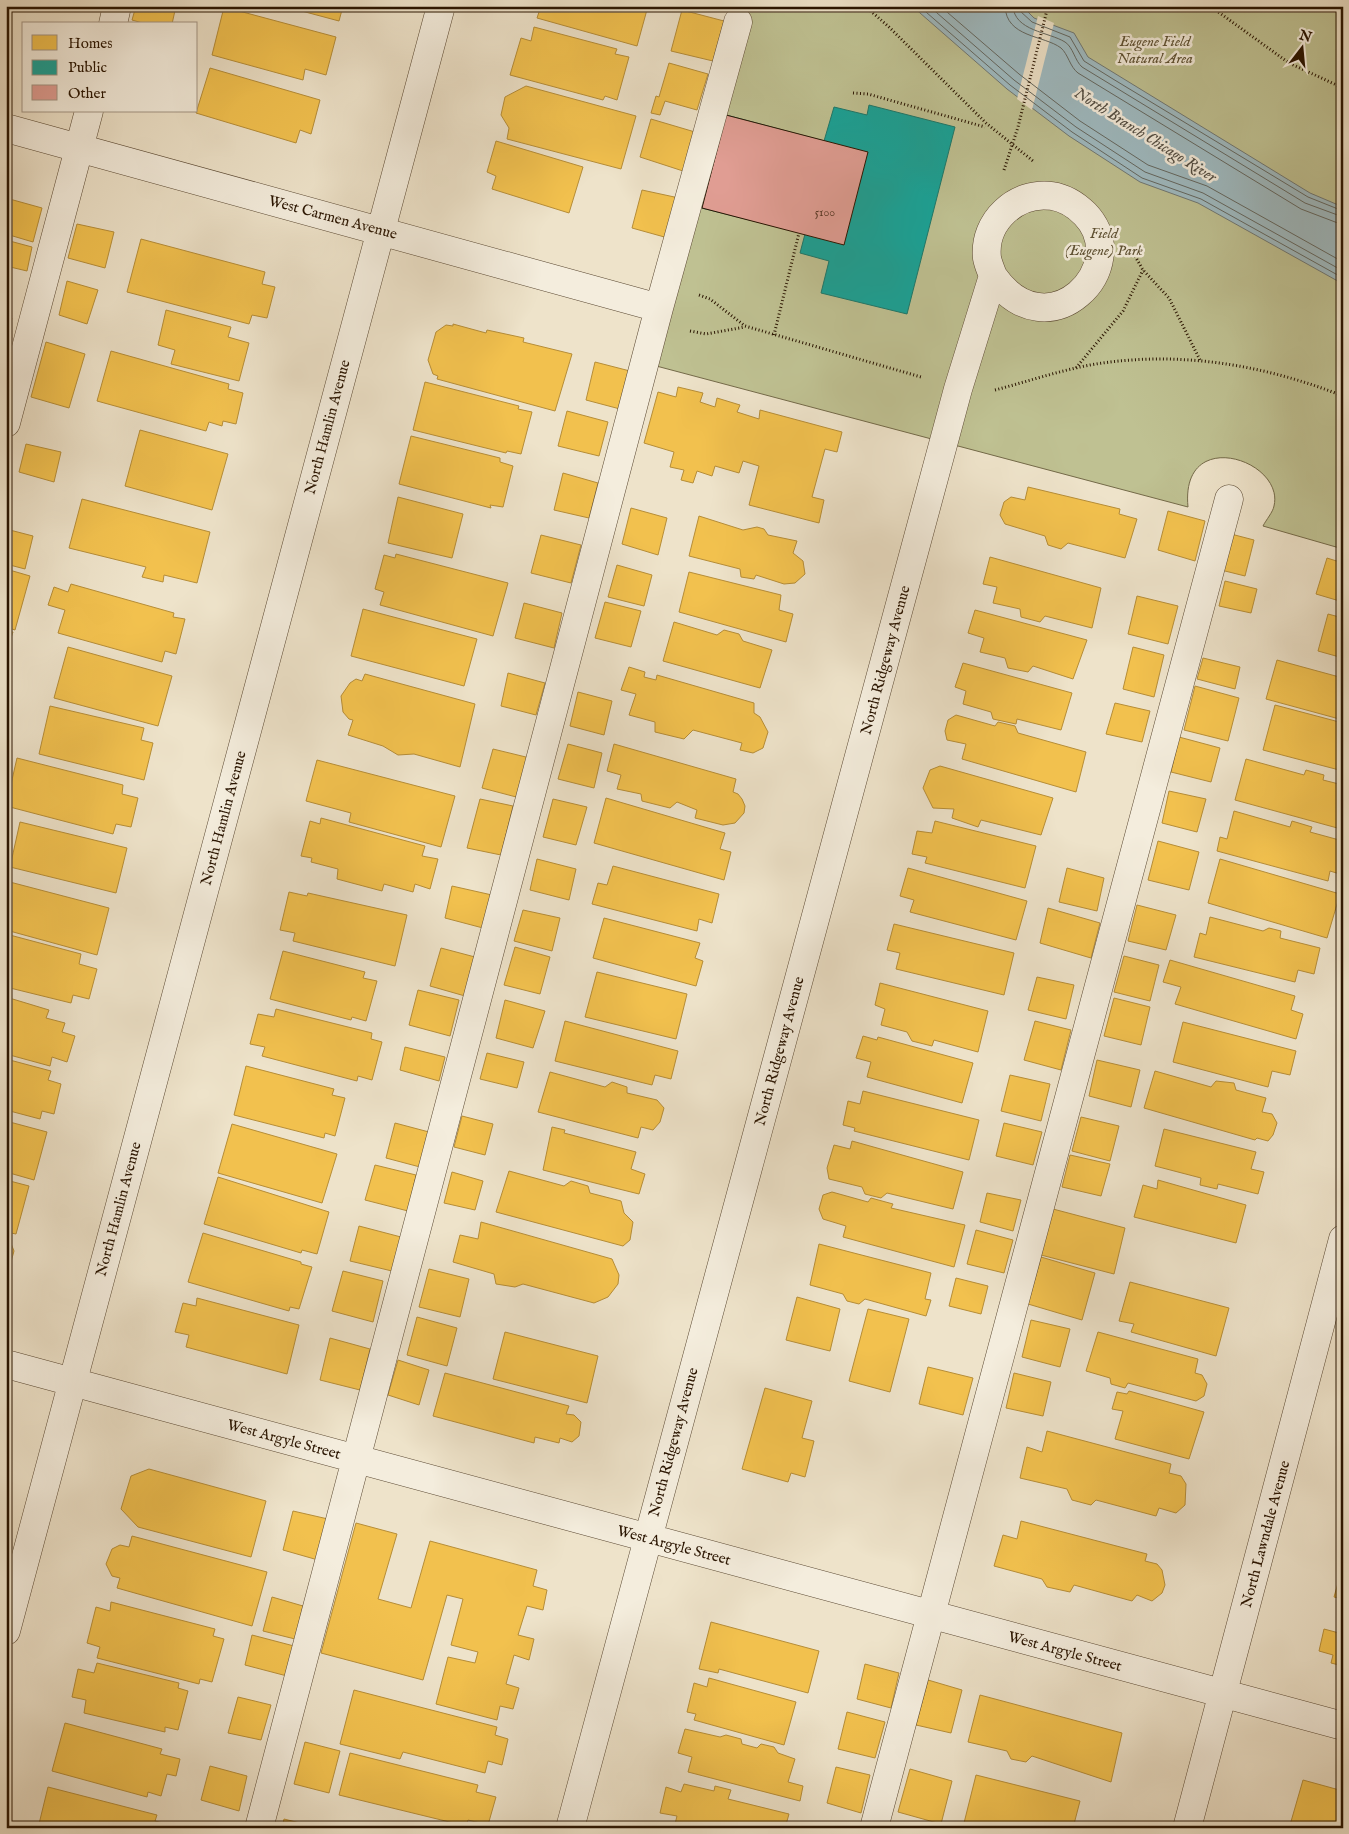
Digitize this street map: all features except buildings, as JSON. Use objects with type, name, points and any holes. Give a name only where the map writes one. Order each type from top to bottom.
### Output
[{"type":"street","points":[[114,22],[118,6]]},
{"type":"street","name":"North Hamlin Avenue","points":[[6,1630],[441,6]]},
{"type":"street","points":[[259,1828],[658,316],[738,22]]},
{"type":"street","points":[[6,423],[89,112]]},
{"type":"street","name":"West Carmen Avenue","points":[[6,128],[380,229],[658,316]]},
{"type":"street","points":[[1042,195],[1060,197],[1076,206],[1089,219],[1097,235],[1100,254],[1096,272],[1086,288],[1072,299],[1055,306],[1037,307],[1019,302],[1004,291],[993,276],[987,258],[988,239],[995,222],[1007,208],[1023,198],[1042,195]]},
{"type":"street","name":"North Ridgeway Avenue","points":[[570,1828],[958,389],[993,276]]},
{"type":"street","points":[[874,1828],[1229,499]]},
{"type":"street","name":"North Lawndale Avenue","points":[[1186,1828],[1343,1240]]},
{"type":"street","name":"West Argyle Street","points":[[6,1364],[1343,1726]]},
{"type":"path","points":[[865,6],[1011,145],[1018,127],[1048,6]]},
{"type":"path","points":[[1210,6],[1289,63],[1343,88]]},
{"type":"path","points":[[854,93],[868,94],[985,127]]},
{"type":"path","points":[[774,335],[799,233]]},
{"type":"path","points":[[1076,368],[1123,311],[1143,270]]},
{"type":"path","points":[[669,276],[682,289],[710,299],[745,326],[921,377]]},
{"type":"path","points":[[658,316],[706,334],[745,326]]},
{"type":"path","points":[[993,391],[1076,368],[1138,359],[1200,360],[1262,370],[1343,396]]},
{"type":"green space","name":"Field (Eugene) Park","points":[[741,6],[1343,6],[1343,549],[1263,526],[1274,506],[1273,489],[1264,475],[1250,464],[1232,458],[1215,459],[1200,466],[1190,482],[1188,507],[645,363]]},
{"type":"water","name":"North Branch Chicago River","points":[[912,6],[1022,6],[1034,18],[1074,33],[1088,57],[1310,193],[1343,207],[1343,284],[1198,203],[1140,182],[1069,136],[1007,89]]},
{"type":"pier","points":[[1038,16],[1054,23],[1032,110],[1017,99]]},
{"type":"park label","name":"Eugene Field Natural Area","points":[[1155,50]]}]
